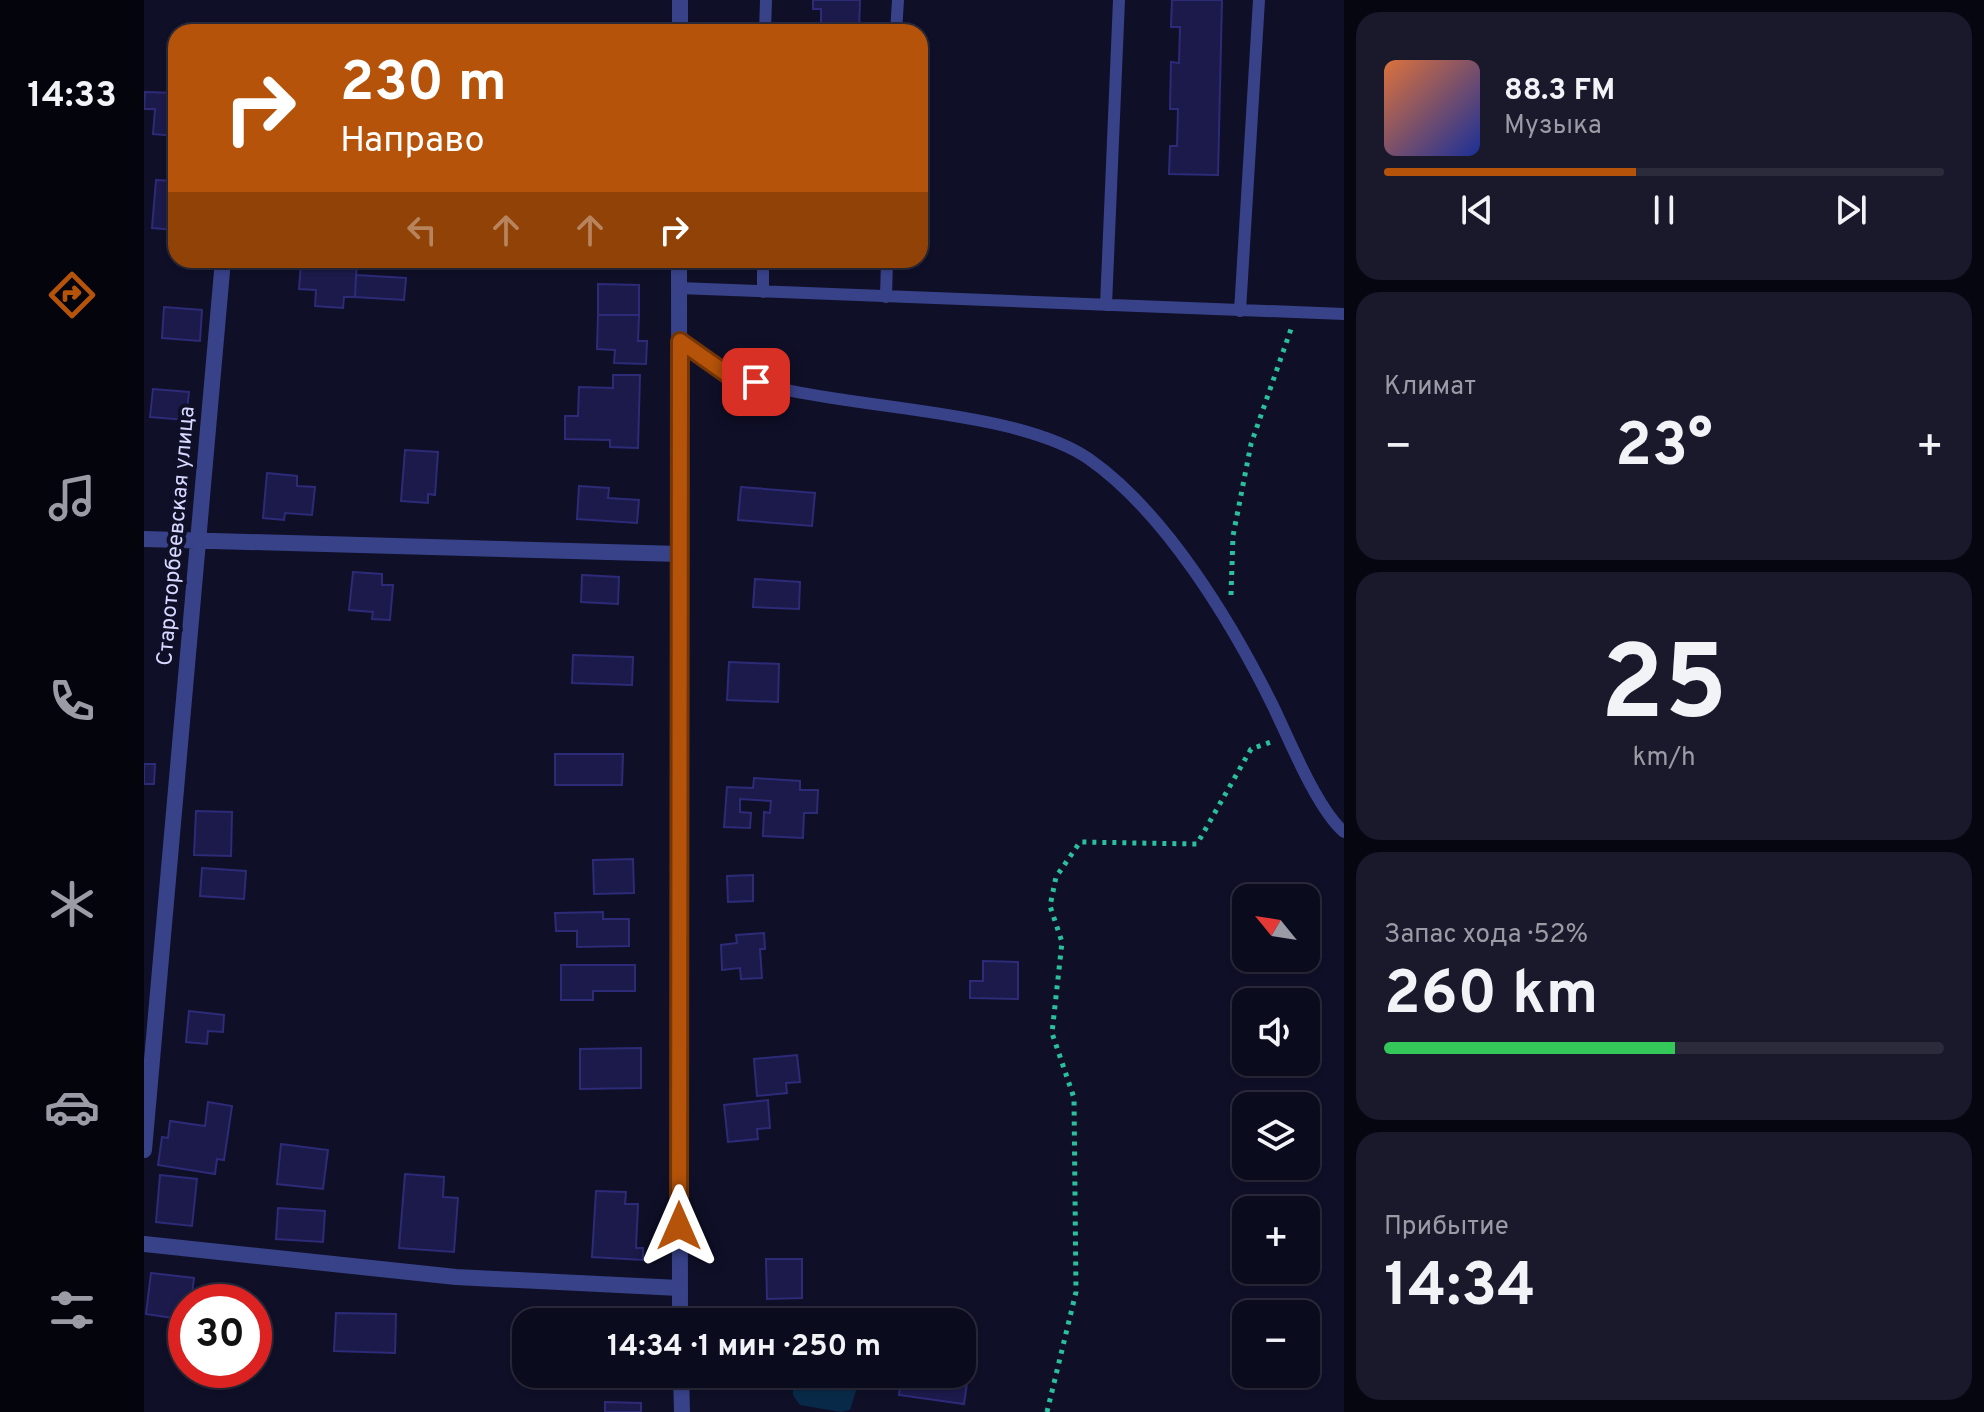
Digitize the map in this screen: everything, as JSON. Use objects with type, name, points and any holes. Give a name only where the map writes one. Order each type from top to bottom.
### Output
[{"type":"street","points":[[680,0],[680,24]]},
{"type":"street","name":"Староторбеевская улица","points":[[144,1150],[222,268]]},
{"type":"street","points":[[679,268],[680,1308]]},
{"type":"street","points":[[144,539],[680,554]]},
{"type":"street","points":[[144,1244],[456,1277],[679,1288]]},
{"type":"street","points":[[681,1388],[682,1412]]},
{"type":"lane","points":[[765,24],[766,0]]},
{"type":"lane","points":[[896,24],[898,0]]},
{"type":"lane","points":[[1106,305],[1119,0]]},
{"type":"lane","points":[[1240,311],[1259,0]]},
{"type":"lane","points":[[763,268],[763,292]]},
{"type":"lane","points":[[886,297],[887,268]]},
{"type":"lane","points":[[679,288],[1344,314]]},
{"type":"lane","points":[[680,341],[731,377],[806,394],[1011,428],[1088,458],[1128,490],[1177,551],[1229,628],[1311,783],[1344,832]]},
{"type":"path","points":[[1229,628],[1233,536],[1251,444],[1296,313]]},
{"type":"path","points":[[1047,1412],[1076,1292],[1074,1098],[1052,1033],[1062,942],[1050,906],[1056,877],[1080,842],[1197,844],[1251,749],[1287,736]]},
{"type":"water","points":[[793,1388],[857,1388],[850,1410],[841,1412],[800,1405],[793,1395]]},
{"type":"building","points":[[813,0],[860,0],[859,24],[821,24],[821,9],[813,9]]},
{"type":"building","points":[[1172,0],[1222,0],[1218,175],[1169,174],[1170,146],[1177,146],[1178,109],[1170,109],[1171,62],[1179,63],[1180,27],[1171,27]]},
{"type":"building","points":[[145,92],[168,93],[168,135],[153,134],[155,109],[144,109]]},
{"type":"building","points":[[156,180],[168,181],[168,229],[152,228]]},
{"type":"building","points":[[301,268],[357,268],[355,297],[344,297],[343,308],[315,306],[316,290],[299,289]]},
{"type":"building","points":[[356,275],[406,278],[404,300],[355,297]]},
{"type":"building","points":[[598,284],[639,285],[639,315],[598,315]]},
{"type":"building","points":[[164,307],[202,310],[200,341],[162,338]]},
{"type":"building","points":[[598,315],[639,315],[638,341],[647,341],[646,364],[614,363],[615,350],[597,349]]},
{"type":"building","points":[[613,375],[640,375],[638,448],[610,447],[610,440],[565,439],[565,416],[578,416],[579,387],[613,388]]},
{"type":"building","points":[[153,389],[189,392],[186,420],[150,417]]},
{"type":"building","points":[[405,450],[438,452],[435,495],[428,494],[428,503],[401,501]]},
{"type":"building","points":[[267,473],[297,476],[297,486],[315,487],[312,515],[285,513],[284,520],[263,518]]},
{"type":"building","points":[[579,486],[609,488],[608,498],[639,500],[637,523],[577,519]]},
{"type":"building","points":[[741,487],[815,493],[812,526],[738,520]]},
{"type":"building","points":[[353,572],[382,574],[382,585],[393,585],[390,620],[372,619],[373,612],[349,610]]},
{"type":"building","points":[[582,575],[619,577],[618,604],[581,602]]},
{"type":"building","points":[[755,579],[800,582],[799,609],[753,607]]},
{"type":"building","points":[[573,655],[633,657],[632,685],[572,683]]},
{"type":"building","points":[[729,662],[779,664],[778,702],[727,700]]},
{"type":"building","points":[[555,754],[623,754],[622,785],[555,785]]},
{"type":"building","points":[[144,764],[155,764],[154,784],[144,784]]},
{"type":"building","points":[[754,778],[800,781],[800,790],[818,790],[817,813],[804,813],[803,838],[763,836],[764,812],[770,813],[771,801],[740,799],[740,812],[751,813],[750,828],[724,827],[727,787],[753,788]]},
{"type":"building","points":[[196,811],[232,812],[231,856],[194,855]]},
{"type":"building","points":[[633,859],[634,893],[594,894],[593,860]]},
{"type":"building","points":[[202,868],[246,871],[244,899],[200,896]]},
{"type":"building","points":[[753,875],[753,901],[728,902],[727,876]]},
{"type":"building","points":[[603,912],[603,919],[629,919],[629,946],[577,947],[577,931],[556,931],[555,913]]},
{"type":"building","points":[[764,933],[765,949],[760,949],[762,978],[741,979],[740,968],[722,970],[721,945],[737,943],[736,935]]},
{"type":"building","points":[[983,961],[1018,962],[1018,999],[970,998],[970,981],[983,981]]},
{"type":"building","points":[[561,965],[635,965],[635,991],[593,991],[593,1000],[561,1000]]},
{"type":"building","points":[[189,1011],[224,1015],[223,1032],[208,1031],[207,1044],[186,1042]]},
{"type":"building","points":[[641,1048],[641,1088],[580,1089],[580,1049]]},
{"type":"building","points":[[797,1055],[800,1082],[786,1083],[787,1093],[757,1096],[754,1059]]},
{"type":"building","points":[[768,1100],[770,1128],[757,1129],[758,1139],[728,1142],[724,1105]]},
{"type":"building","points":[[208,1102],[232,1106],[224,1160],[217,1159],[215,1174],[158,1165],[162,1137],[168,1138],[170,1121],[205,1126]]},
{"type":"building","points":[[281,1144],[328,1150],[323,1189],[277,1184]]},
{"type":"building","points":[[405,1174],[444,1177],[443,1197],[458,1198],[454,1252],[399,1248]]},
{"type":"building","points":[[160,1175],[197,1179],[192,1226],[156,1222]]},
{"type":"building","points":[[596,1191],[626,1192],[625,1204],[638,1204],[636,1248],[643,1248],[643,1260],[592,1257]]},
{"type":"building","points":[[278,1208],[325,1211],[323,1242],[276,1239]]},
{"type":"building","points":[[766,1259],[802,1259],[802,1298],[767,1299]]},
{"type":"building","points":[[151,1273],[194,1278],[193,1284],[168,1284],[168,1317],[146,1314]]},
{"type":"building","points":[[336,1313],[396,1314],[395,1353],[334,1351]]},
{"type":"building","points":[[900,1388],[966,1388],[964,1404],[899,1395]]},
{"type":"building","points":[[605,1402],[641,1403],[641,1412],[605,1412]]},
{"type":"route","points":[[679,1226],[680,341],[731,377],[756,382]]}]
